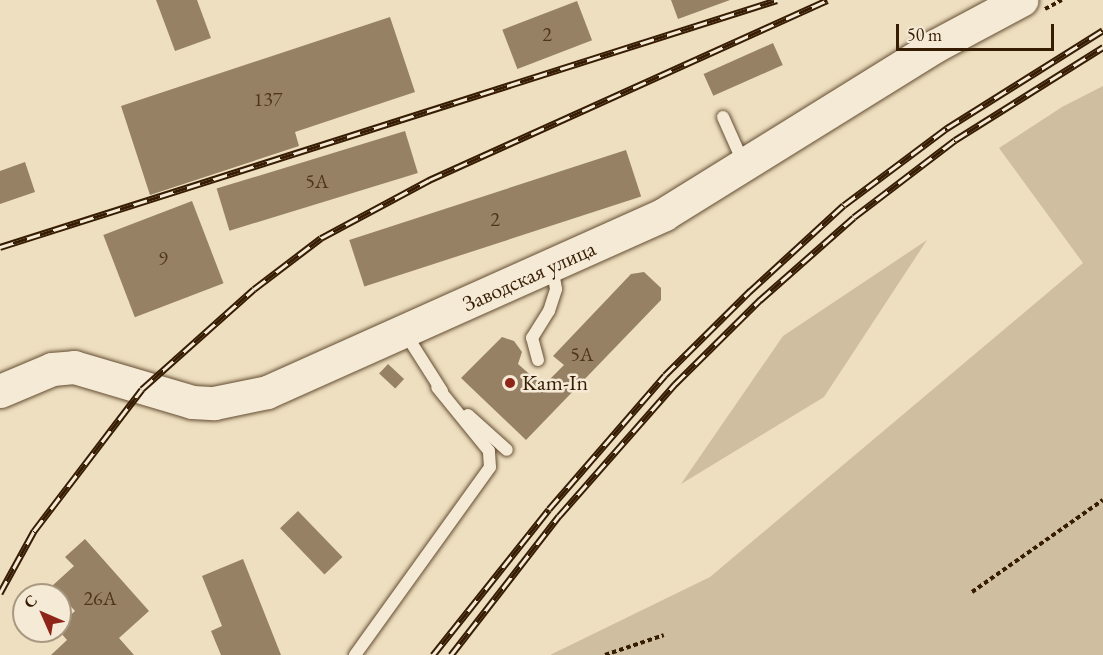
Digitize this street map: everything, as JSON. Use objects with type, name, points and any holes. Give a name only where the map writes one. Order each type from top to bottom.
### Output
[{"type":"main road","name":"Заводская улица","points":[[0,392],[52,369],[74,368],[118,377],[169,398],[214,403],[267,392],[552,267],[664,214],[745,166],[934,46],[1021,0]]},
{"type":"lane","points":[[723,117],[745,166]]},
{"type":"lane","points":[[538,360],[532,338],[549,311],[556,289],[552,267]]},
{"type":"lane","points":[[355,655],[490,467],[489,451],[437,387],[404,332]]},
{"type":"lane","points":[[437,387],[507,450]]},
{"type":"path","points":[[972,592],[1103,500]]},
{"type":"path","points":[[605,655],[664,635]]},
{"type":"shaded area","points":[[1103,86],[1103,655],[550,655],[710,577],[1083,263],[999,148],[1062,107]]},
{"type":"shaded area","points":[[927,240],[824,397],[681,484],[783,336]]},
{"type":"building","points":[[156,0],[197,0],[211,38],[175,51]]},
{"type":"building","points":[[671,0],[730,0],[678,19]]},
{"type":"building","points":[[577,1],[592,40],[517,69],[502,30]]},
{"type":"building","points":[[390,17],[415,92],[295,132],[299,146],[150,195],[121,106]]},
{"type":"building","points":[[773,43],[783,65],[713,96],[704,74]]},
{"type":"building","points":[[405,131],[418,173],[229,231],[217,189]]},
{"type":"building","points":[[626,150],[641,197],[364,287],[349,240]]},
{"type":"building","points":[[25,162],[35,192],[0,204],[0,171]]},
{"type":"building","points":[[192,201],[224,283],[135,317],[103,235]]},
{"type":"building","points":[[644,272],[661,288],[661,300],[526,440],[461,378],[502,337],[514,341],[522,352],[518,364],[543,386],[564,365],[553,356],[631,274]]},
{"type":"building","points":[[388,364],[404,379],[395,389],[379,374]]},
{"type":"building","points":[[298,511],[342,557],[324,574],[280,528]]},
{"type":"building","points":[[85,539],[149,611],[119,638],[134,655],[51,655],[64,643],[72,643],[72,614],[75,611],[72,608],[72,583],[55,583],[74,566],[65,557]]},
{"type":"building","points":[[243,559],[281,655],[221,655],[211,631],[222,626],[202,576]]},
{"type":"railway","points":[[0,247],[777,0]]},
{"type":"railway","points":[[0,593],[34,531],[142,389],[254,289],[321,238],[429,180],[827,0]]},
{"type":"railway","points":[[433,655],[549,509],[665,375],[750,291],[844,205],[947,128],[1103,30]]},
{"type":"railway","points":[[451,655],[559,516],[675,384],[760,300],[854,217],[955,140],[1103,47]]},
{"type":"place","name":"Kam-In","points":[[510,383]]}]
